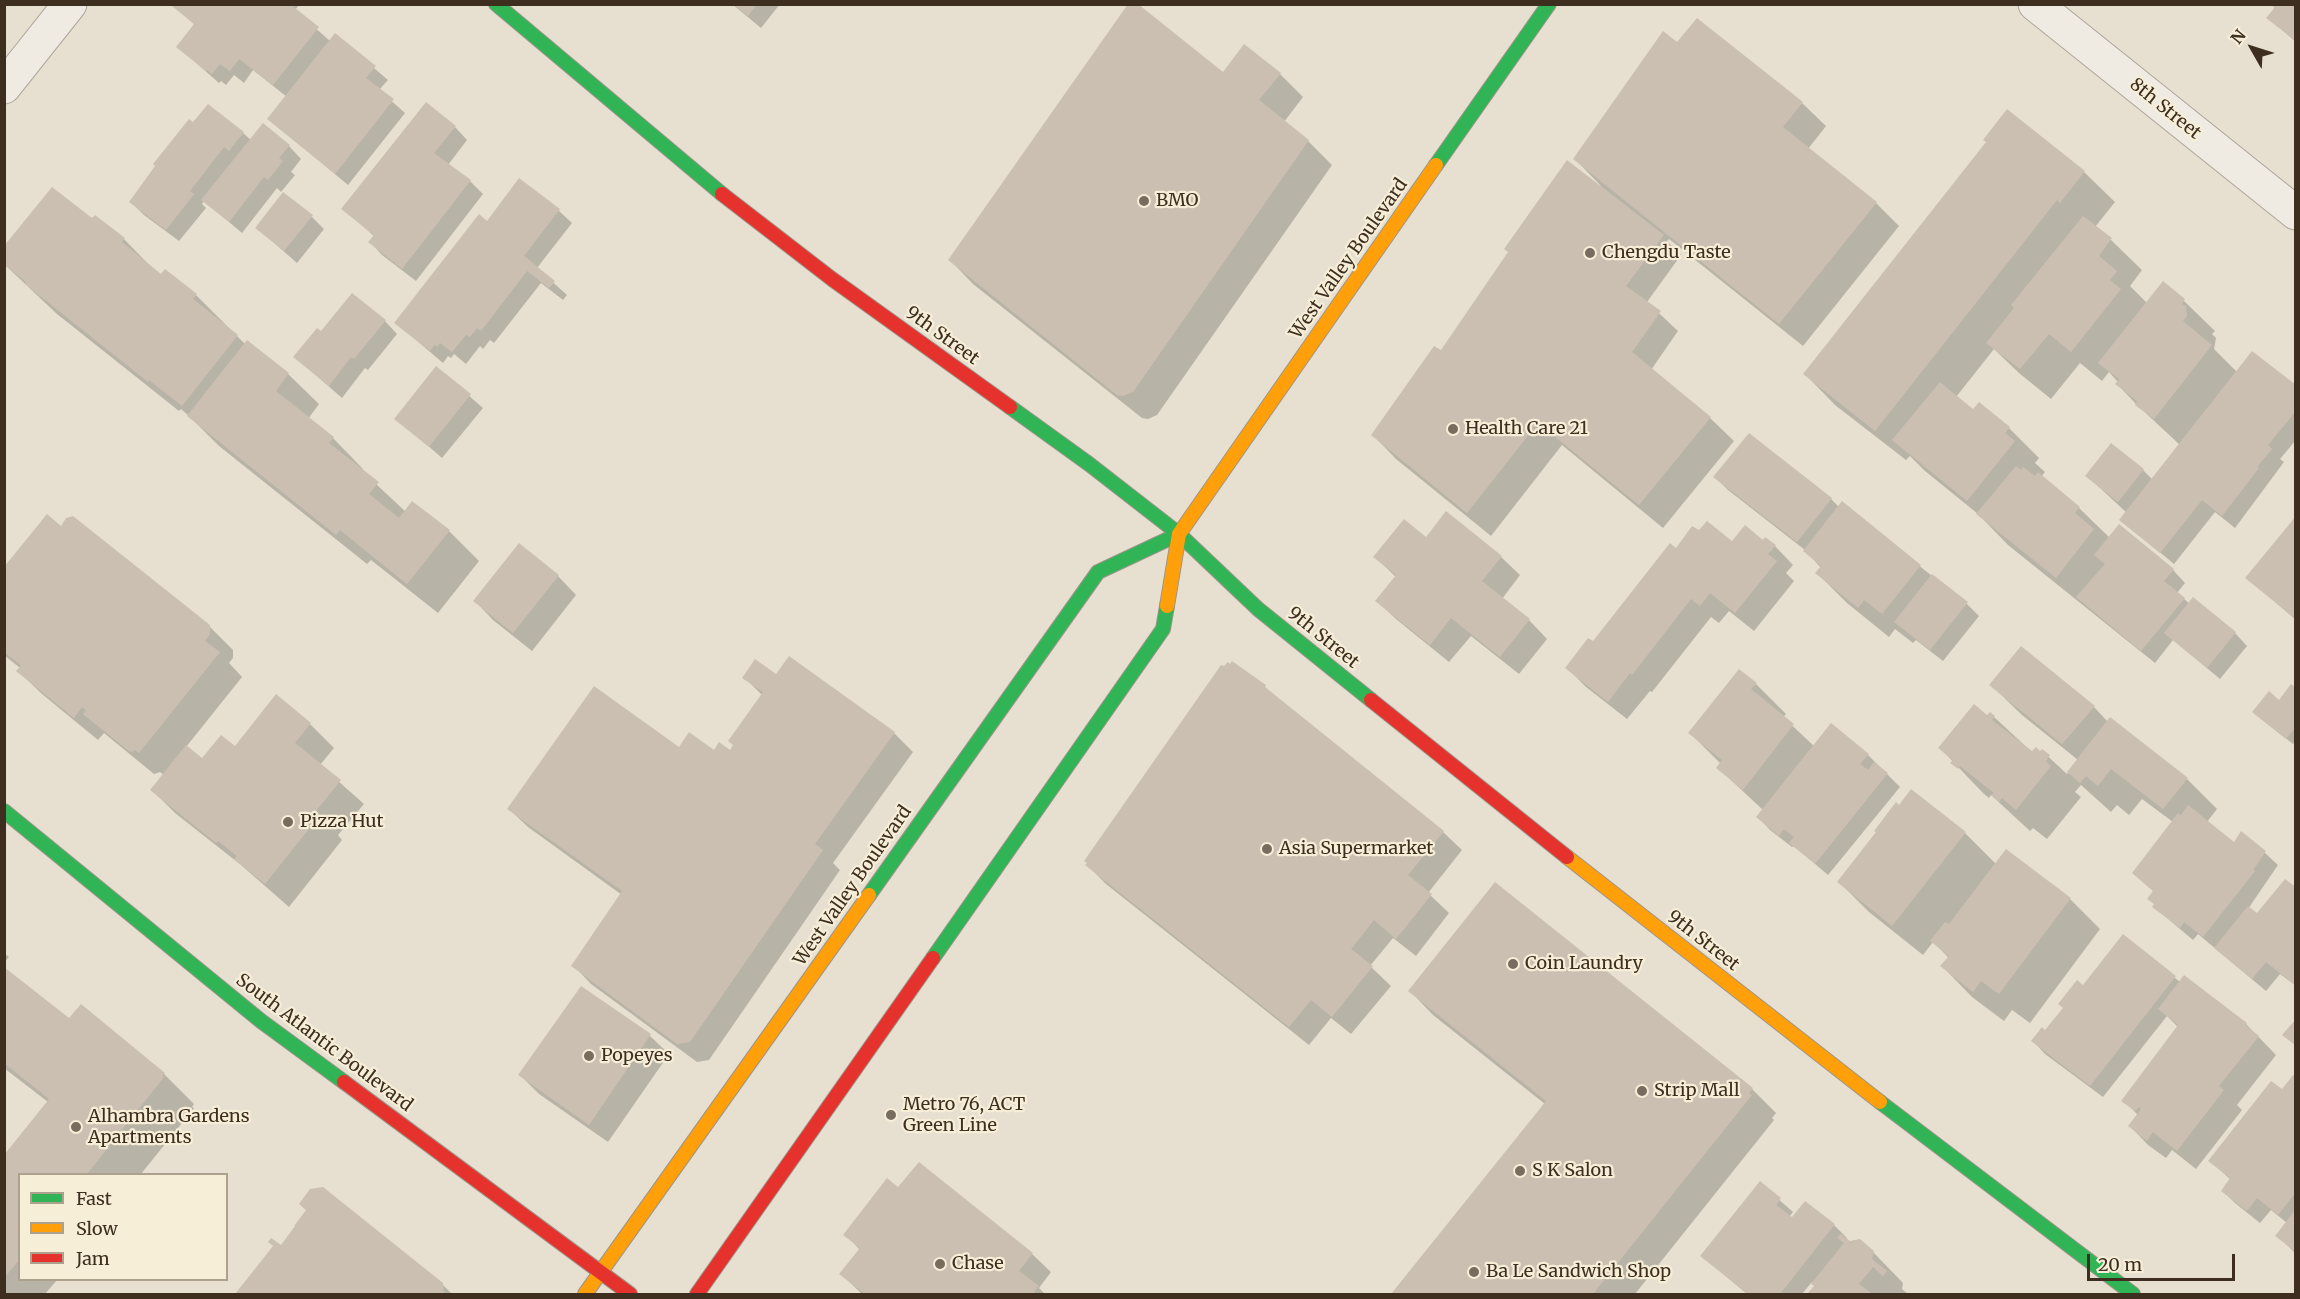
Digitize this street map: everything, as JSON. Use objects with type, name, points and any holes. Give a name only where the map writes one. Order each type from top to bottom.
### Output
[{"type":"main road","name":"9th Street","points":[[496,4],[699,176],[814,265],[1089,464],[1179,534],[1258,609],[1515,816],[1818,1055],[2133,1294]]},
{"type":"main road","name":"West Valley Boulevard","points":[[697,1294],[1162,629],[1179,534],[1549,4]]},
{"type":"main road","name":"West Valley Boulevard","points":[[585,1294],[1098,572],[1179,534]]},
{"type":"main road","name":"South Atlantic Boulevard","points":[[4,811],[261,1021],[630,1294]]},
{"type":"street","points":[[4,87],[70,4]]},
{"type":"street","name":"8th Street","points":[[2035,4],[2295,213]]},
{"type":"building","points":[[174,4],[290,4],[319,27],[273,85],[239,59],[230,71],[220,64],[212,74],[176,47],[194,24],[172,6]]},
{"type":"building","points":[[733,4],[757,4],[748,16]]},
{"type":"building","points":[[1128,4],[1138,4],[1223,72],[1244,44],[1281,73],[1259,100],[1309,140],[1133,392],[1123,396],[1117,395],[948,260]]},
{"type":"building","points":[[2272,4],[2296,4],[2296,41],[2266,18],[2275,7]]},
{"type":"building","points":[[1697,18],[1803,102],[1783,127],[1877,202],[1779,324],[1573,159],[1663,31],[1677,42]]},
{"type":"building","points":[[335,33],[376,66],[366,78],[394,99],[335,174],[267,119]]},
{"type":"building","points":[[426,102],[456,126],[434,153],[471,180],[402,269],[368,242],[374,235],[341,209]]},
{"type":"building","points":[[208,104],[244,132],[229,151],[224,147],[190,191],[194,194],[166,230],[129,202],[155,166],[153,164],[189,119],[193,122]]},
{"type":"building","points":[[2007,109],[2085,171],[2060,203],[2057,200],[1875,431],[1803,374],[1986,142],[1983,140]]},
{"type":"building","points":[[263,123],[290,145],[279,158],[283,161],[268,180],[264,177],[229,222],[201,200]]},
{"type":"building","points":[[1567,160],[1664,235],[1626,286],[1661,311],[1632,352],[1711,417],[1639,505],[1538,423],[1467,513],[1371,435],[1434,346],[1441,350],[1508,252],[1504,249]]},
{"type":"building","points":[[519,178],[560,209],[524,256],[555,281],[549,288],[527,271],[481,331],[477,328],[470,337],[466,335],[452,352],[440,343],[437,347],[435,344],[430,351],[394,323],[479,214],[487,221]]},
{"type":"building","points":[[52,187],[92,218],[95,215],[125,238],[122,242],[161,274],[165,269],[197,294],[193,299],[238,335],[182,406],[149,380],[148,382],[25,284],[26,282],[4,264],[4,246]]},
{"type":"building","points":[[283,192],[313,215],[284,251],[255,228]]},
{"type":"building","points":[[2083,216],[2112,238],[2099,256],[2117,271],[2110,280],[2121,289],[2071,352],[2049,334],[2020,369],[1986,343],[2014,308],[2011,305]]},
{"type":"building","points":[[2163,281],[2185,299],[2182,304],[2186,306],[2187,316],[2183,321],[2212,345],[2154,419],[2135,405],[2137,401],[2115,384],[2119,379],[2098,363]]},
{"type":"building","points":[[352,293],[386,320],[354,359],[351,357],[329,386],[293,357],[317,328],[321,331]]},
{"type":"building","points":[[247,340],[289,373],[276,391],[334,437],[329,443],[379,482],[369,494],[399,518],[412,501],[450,530],[407,584],[340,530],[336,535],[187,416]]},
{"type":"building","points":[[2252,351],[2296,385],[2296,411],[2268,445],[2272,449],[2222,516],[2202,500],[2160,553],[2119,520]]},
{"type":"building","points":[[436,366],[471,394],[429,447],[394,419]]},
{"type":"building","points":[[1940,382],[1973,409],[1979,402],[2010,427],[2005,433],[2015,441],[1967,501],[1892,440]]},
{"type":"building","points":[[1749,433],[1832,498],[1797,542],[1713,477]]},
{"type":"building","points":[[2111,443],[2144,469],[2118,502],[2085,476]]},
{"type":"building","points":[[2016,466],[2021,470],[2023,467],[2035,476],[2038,472],[2080,507],[2075,513],[2094,529],[2056,578],[1976,514]]},
{"type":"building","points":[[1842,501],[1921,565],[1882,614],[1864,600],[1858,608],[1815,573],[1821,566],[1803,551]]},
{"type":"building","points":[[1446,511],[1502,556],[1482,581],[1530,619],[1500,657],[1451,618],[1430,645],[1375,601],[1396,575],[1373,557],[1404,519],[1426,537]]},
{"type":"building","points":[[47,514],[61,526],[66,518],[73,516],[210,625],[210,634],[205,641],[220,652],[139,753],[135,750],[129,751],[83,714],[86,710],[82,707],[74,718],[16,671],[21,665],[4,652],[4,567]]},
{"type":"building","points":[[2296,516],[2296,619],[2245,578]]},
{"type":"building","points":[[1707,521],[1732,541],[1745,525],[1763,540],[1765,537],[1776,545],[1768,554],[1777,561],[1735,613],[1710,593],[1700,606],[1691,599],[1608,702],[1565,668],[1588,638],[1593,641],[1670,543],[1676,548],[1692,526],[1699,530]]},
{"type":"building","points":[[2119,524],[2174,569],[2164,581],[2185,598],[2141,651],[2076,597],[2105,564],[2094,555]]},
{"type":"building","points":[[519,543],[559,575],[513,633],[473,601]]},
{"type":"building","points":[[1932,574],[1968,602],[1930,650],[1894,622]]},
{"type":"building","points":[[2193,597],[2236,632],[2207,668],[2164,633]]},
{"type":"building","points":[[2021,646],[2095,706],[2062,744],[1989,685]]},
{"type":"building","points":[[789,656],[895,732],[815,844],[823,850],[690,1042],[677,1044],[571,966],[622,891],[507,809],[594,686],[679,747],[689,732],[714,750],[719,742],[730,750],[733,745],[728,741],[763,692],[742,678],[755,659],[776,674]]},
{"type":"building","points":[[1232,661],[1266,685],[1265,687],[1444,831],[1408,875],[1432,894],[1396,939],[1374,920],[1351,949],[1373,966],[1332,1017],[1311,1000],[1289,1027],[1085,865],[1087,863],[1084,861],[1221,665],[1224,666],[1228,662],[1230,664]]},
{"type":"building","points":[[1739,669],[1757,683],[1751,689],[1794,724],[1743,790],[1716,768],[1722,760],[1688,733]]},
{"type":"building","points":[[2291,684],[2296,688],[2296,727],[2286,739],[2252,712],[2269,691],[2279,700]]},
{"type":"building","points":[[276,694],[311,723],[295,743],[341,780],[316,811],[320,815],[265,884],[234,859],[237,856],[218,841],[216,843],[150,790],[186,745],[202,758],[221,735],[235,746]]},
{"type":"building","points":[[1974,704],[1987,715],[1990,712],[1995,716],[1992,720],[2032,751],[2036,747],[2050,755],[2046,761],[2051,766],[2016,810],[2002,798],[1999,802],[1991,795],[1994,793],[1960,766],[1958,769],[1950,763],[1953,760],[1938,748]]},
{"type":"building","points":[[2110,717],[2188,778],[2163,809],[2111,769],[2098,786],[2086,776],[2080,783],[2067,772]]},
{"type":"building","points":[[1831,723],[1869,754],[1860,764],[1868,770],[1874,762],[1888,773],[1815,864],[1789,843],[1794,837],[1784,829],[1779,836],[1756,817]]},
{"type":"building","points":[[1911,789],[1966,832],[1892,926],[1837,882],[1896,802],[1899,805]]},
{"type":"building","points":[[2188,805],[2234,842],[2241,831],[2266,851],[2253,870],[2255,871],[2203,937],[2184,922],[2180,928],[2152,907],[2154,904],[2147,899],[2153,891],[2132,873],[2178,813],[2181,815]]},
{"type":"building","points":[[2006,849],[2071,898],[1999,994],[1981,981],[1973,992],[1940,966],[1949,956],[1930,941],[1945,922],[1949,924]]},
{"type":"building","points":[[2285,879],[2296,887],[2296,986],[2266,962],[2252,979],[2214,948],[2248,906],[2257,913]]},
{"type":"building","name":"Strip Mall","points":[[1495,882],[1753,1088],[1749,1093],[1752,1095],[1593,1294],[1391,1294],[1546,1101],[1408,991]]},
{"type":"building","points":[[2123,934],[2176,976],[2090,1086],[2031,1041],[2042,1027],[2045,1030],[2063,1008],[2058,1004],[2077,980],[2083,985]]},
{"type":"building","name":"Alhambra Gardens Apartments","points":[[4,967],[69,1018],[81,1004],[165,1073],[88,1173],[18,1173],[18,1261],[4,1278],[4,1155],[49,1099],[4,1063]]},
{"type":"building","points":[[2184,975],[2247,1023],[2245,1025],[2259,1036],[2219,1086],[2224,1090],[2177,1151],[2153,1132],[2147,1141],[2128,1126],[2141,1109],[2139,1107],[2135,1111],[2121,1101],[2178,1025],[2158,1009]]},
{"type":"building","points":[[581,986],[651,1034],[589,1125],[518,1075]]},
{"type":"building","points":[[2296,1019],[2296,1046],[2282,1035]]},
{"type":"building","points":[[2293,1075],[2296,1078],[2296,1192],[2278,1215],[2257,1198],[2247,1211],[2221,1191],[2230,1178],[2208,1161],[2271,1081],[2282,1089]]},
{"type":"building","points":[[919,1162],[1033,1253],[1019,1271],[1039,1286],[1034,1292],[1037,1294],[865,1294],[839,1274],[860,1248],[843,1235],[887,1178],[898,1187]]},
{"type":"building","points":[[1760,1181],[1781,1198],[1776,1205],[1792,1217],[1805,1201],[1835,1224],[1780,1294],[1748,1294],[1700,1256]]},
{"type":"building","points":[[323,1187],[443,1283],[444,1294],[235,1294],[273,1246],[268,1242],[271,1238],[281,1245],[295,1226],[306,1210],[299,1204],[310,1189]]},
{"type":"building","points":[[2296,1209],[2296,1252],[2275,1236]]},
{"type":"building","points":[[1841,1234],[1850,1241],[1860,1239],[1874,1251],[1872,1259],[1887,1271],[1883,1276],[1873,1267],[1859,1284],[1872,1294],[1807,1294],[1814,1286],[1811,1284],[1844,1243],[1837,1238]]},
{"type":"traffic: fast","points":[[496,4],[722,194]]},
{"type":"traffic: fast","points":[[1436,165],[1549,4]]},
{"type":"traffic: fast","points":[[1010,407],[1089,464],[1179,534],[1258,609],[1371,700]]},
{"type":"traffic: fast","points":[[869,895],[1098,572],[1179,534]]},
{"type":"traffic: fast","points":[[933,958],[1163,629],[1167,606]]},
{"type":"traffic: fast","points":[[4,811],[261,1021],[344,1082]]},
{"type":"traffic: fast","points":[[1880,1102],[2133,1294]]},
{"type":"traffic: slow","points":[[1167,606],[1179,534],[1436,165]]},
{"type":"traffic: slow","points":[[1567,857],[1880,1102]]},
{"type":"traffic: slow","points":[[585,1294],[869,895]]},
{"type":"traffic: jam","points":[[722,194],[832,279],[1010,407]]},
{"type":"traffic: jam","points":[[1371,700],[1567,857]]},
{"type":"traffic: jam","points":[[697,1294],[933,958]]},
{"type":"traffic: jam","points":[[344,1082],[630,1294]]},
{"type":"place","name":"BMO","points":[[1144,201]]},
{"type":"place","name":"Chengdu Taste","points":[[1590,253]]},
{"type":"place","name":"Health Care 21","points":[[1453,429]]},
{"type":"place","name":"Pizza Hut","points":[[288,822]]},
{"type":"place","name":"Asia Supermarket","points":[[1267,849]]},
{"type":"place","name":"Coin Laundry","points":[[1513,964]]},
{"type":"place","name":"Popeyes","points":[[589,1056]]},
{"type":"place","name":"Strip Mall","points":[[1642,1091]]},
{"type":"place","name":"Metro 76, ACT Green Line","points":[[891,1115]]},
{"type":"place","name":"Alhambra Gardens Apartments","points":[[76,1127]]},
{"type":"place","name":"S K Salon","points":[[1520,1171]]},
{"type":"place","name":"Chase","points":[[940,1264]]},
{"type":"place","name":"Ba Le Sandwich Shop","points":[[1474,1272]]}]
